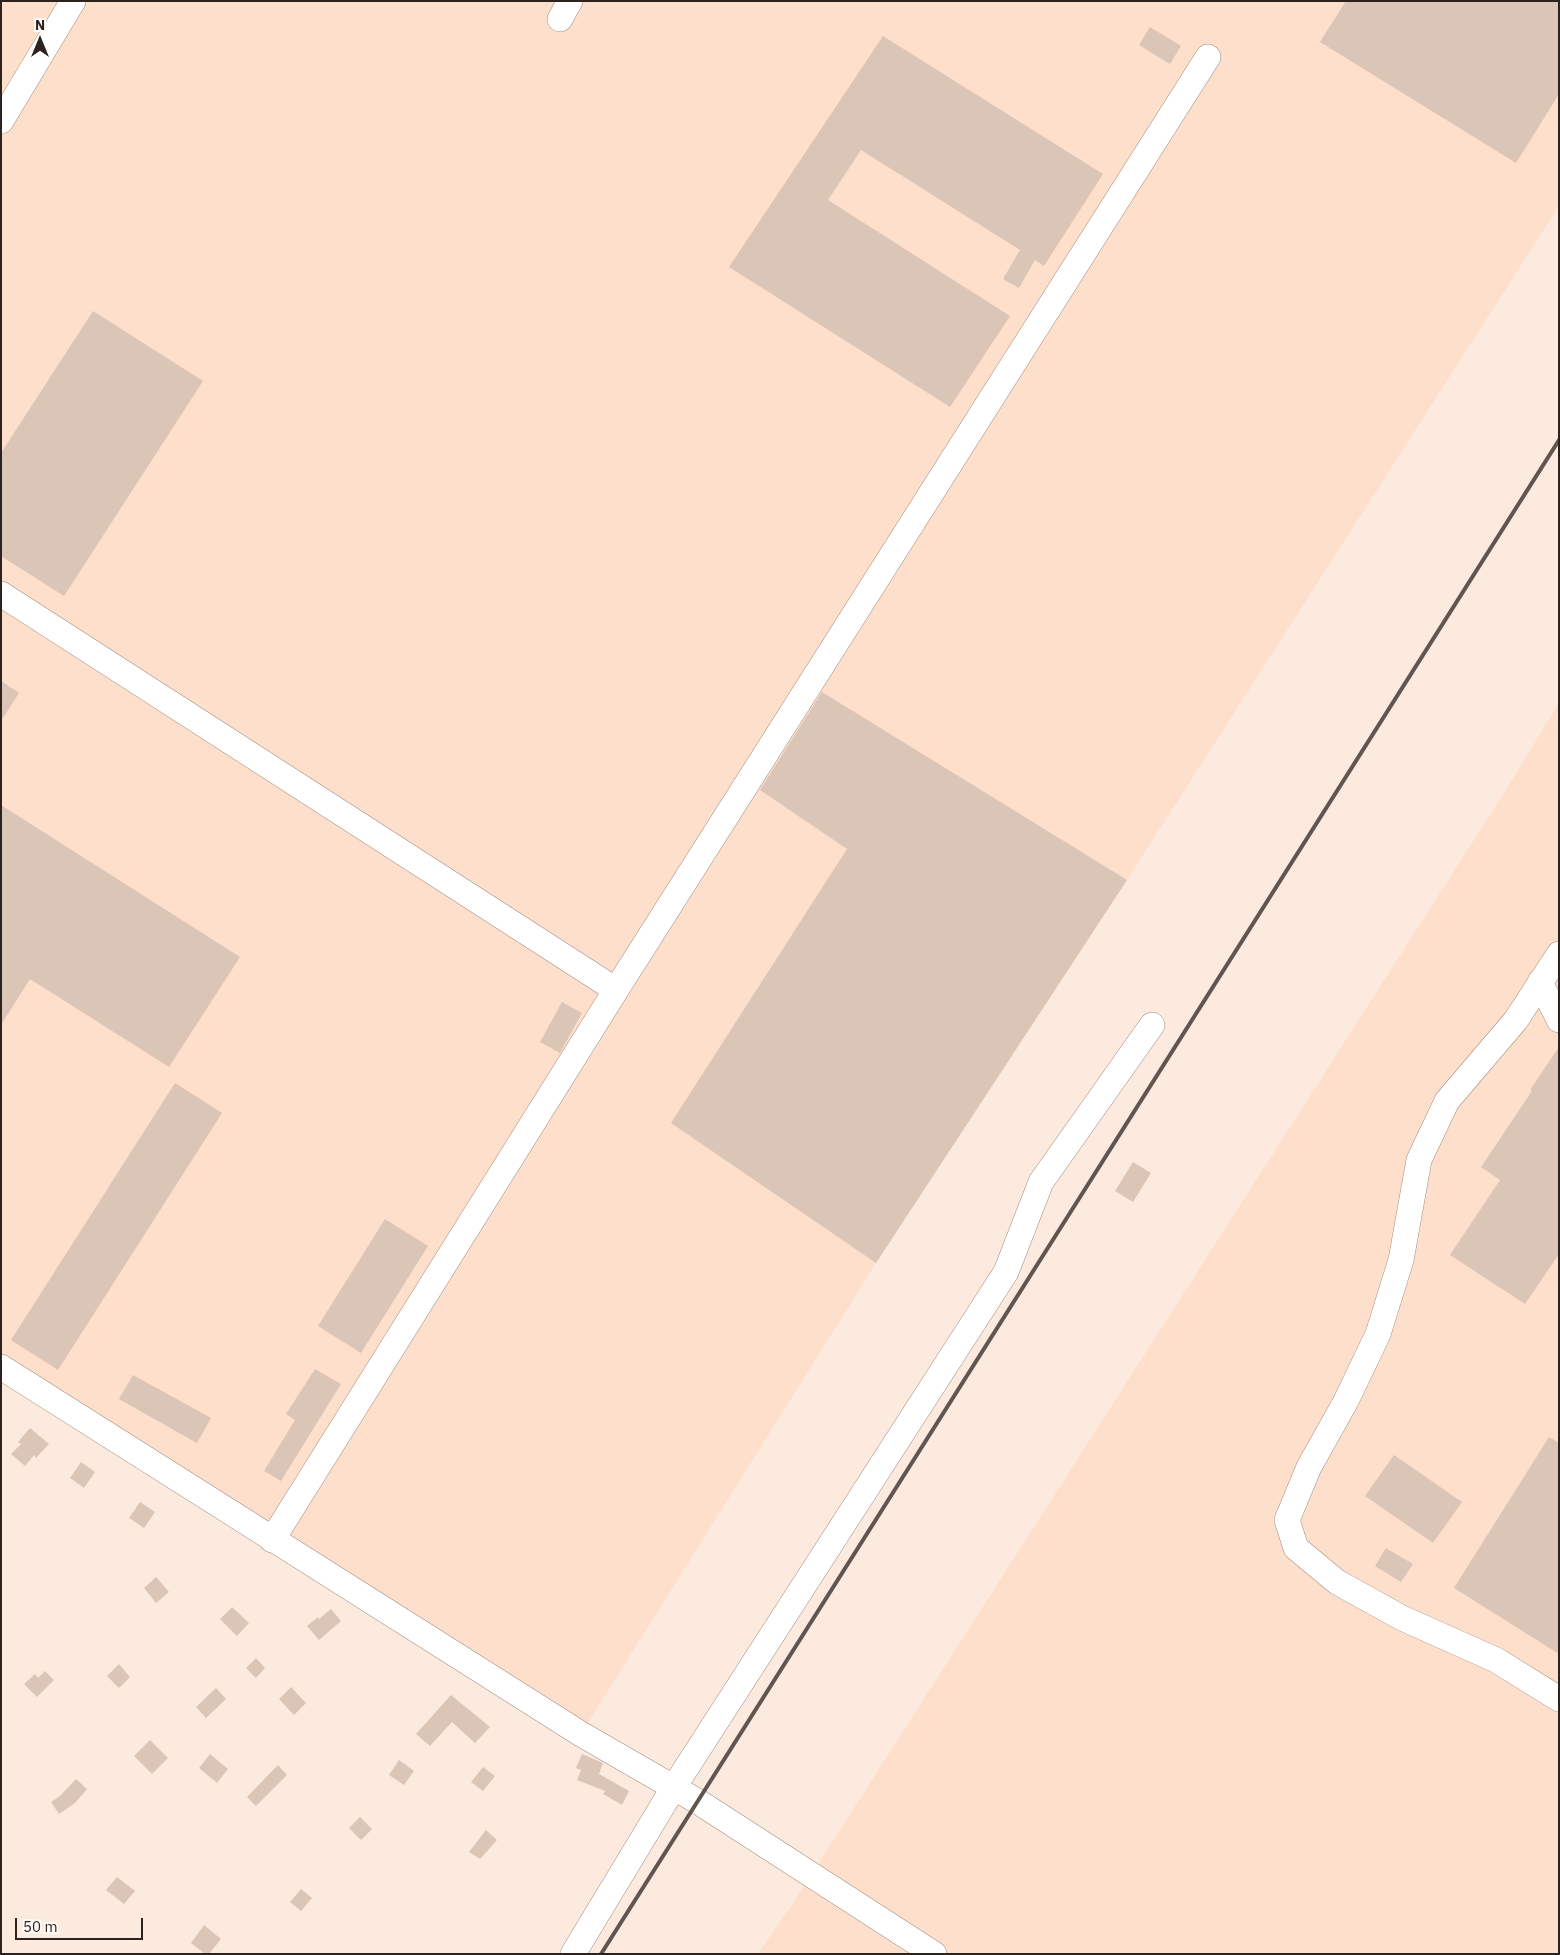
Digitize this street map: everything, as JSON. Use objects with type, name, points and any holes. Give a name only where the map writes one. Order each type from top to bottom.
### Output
[{"type":"street","points":[[1,121],[73,1]]},
{"type":"street","points":[[272,1540],[616,990],[1208,57]]},
{"type":"street","points":[[1,594],[616,990]]},
{"type":"street","points":[[1559,954],[1516,1020],[1447,1101],[1420,1160],[1401,1260],[1378,1334],[1346,1400],[1309,1467],[1287,1520],[1296,1548],[1337,1582],[1402,1618],[1496,1660],[1559,1699]]},
{"type":"street","points":[[1540,982],[1559,1020]]},
{"type":"street","points":[[573,1954],[674,1787],[1006,1272],[1041,1182],[1152,1025]]},
{"type":"street","points":[[1,1367],[581,1734],[674,1787],[934,1954]]},
{"type":"shaded area","points":[[1,1],[1559,1],[1559,206],[1127,880],[876,1263],[581,1734],[1,1365]]},
{"type":"shaded area","points":[[1559,703],[1559,1954],[758,1954],[797,1897],[1511,782]]},
{"type":"building","points":[[1346,1],[1559,1],[1559,94],[1516,163],[1320,42]]},
{"type":"building","points":[[1150,27],[1181,46],[1170,64],[1139,45]]},
{"type":"building","points":[[883,36],[1103,174],[1044,266],[1035,260],[1019,288],[1003,279],[1020,250],[861,150],[828,200],[1010,316],[950,407],[729,267]]},
{"type":"building","points":[[93,311],[203,381],[64,596],[1,556],[1,453]]},
{"type":"building","points":[[1,681],[19,693],[1,721]]},
{"type":"building","points":[[822,692],[1127,880],[876,1263],[671,1123],[847,849],[760,790]]},
{"type":"building","points":[[1,805],[240,957],[169,1067],[30,979],[1,1025]]},
{"type":"building","points":[[562,1002],[582,1013],[560,1053],[540,1042]]},
{"type":"building","points":[[1559,1047],[1559,1254],[1525,1304],[1450,1255],[1500,1180],[1481,1167]]},
{"type":"building","points":[[175,1083],[222,1113],[58,1370],[11,1340]]},
{"type":"building","points":[[1133,1162],[1151,1173],[1133,1202],[1115,1191]]},
{"type":"building","points":[[385,1219],[428,1246],[361,1353],[318,1326]]},
{"type":"building","points":[[315,1369],[341,1384],[281,1481],[264,1471],[295,1420],[286,1414]]},
{"type":"building","points":[[133,1375],[211,1418],[197,1443],[119,1399]]},
{"type":"building","points":[[30,1428],[49,1444],[36,1458],[34,1455],[25,1466],[11,1454],[21,1444],[18,1442]]},
{"type":"building","points":[[1549,1437],[1559,1443],[1559,1654],[1454,1588]]},
{"type":"building","points":[[1394,1455],[1462,1502],[1433,1543],[1365,1496]]},
{"type":"building","points":[[81,1462],[95,1472],[84,1488],[70,1478]]},
{"type":"building","points":[[140,1502],[155,1512],[144,1528],[129,1518]]},
{"type":"building","points":[[1386,1548],[1413,1564],[1401,1582],[1375,1566]]},
{"type":"building","points":[[156,1577],[169,1592],[156,1603],[144,1588]]},
{"type":"building","points":[[232,1607],[249,1623],[237,1636],[220,1619]]},
{"type":"building","points":[[331,1609],[341,1621],[319,1640],[307,1626]]},
{"type":"building","points":[[256,1658],[265,1668],[256,1678],[246,1668]]},
{"type":"building","points":[[119,1664],[130,1677],[119,1688],[107,1676]]},
{"type":"building","points":[[45,1671],[54,1680],[37,1697],[24,1684],[35,1674],[38,1678]]},
{"type":"building","points":[[291,1687],[306,1703],[294,1715],[279,1699]]},
{"type":"building","points":[[216,1688],[226,1699],[206,1718],[196,1707]]},
{"type":"building","points":[[451,1695],[490,1727],[475,1743],[452,1722],[430,1746],[416,1734]]},
{"type":"building","points":[[150,1740],[168,1758],[152,1774],[134,1756]]},
{"type":"building","points":[[210,1754],[228,1769],[217,1783],[199,1768]]},
{"type":"building","points":[[582,1754],[603,1763],[599,1774],[629,1791],[622,1805],[603,1794],[605,1791],[577,1780],[581,1770],[576,1768]]},
{"type":"building","points":[[399,1760],[414,1771],[404,1785],[389,1775]]},
{"type":"building","points":[[278,1765],[287,1775],[256,1806],[247,1797]]},
{"type":"building","points":[[483,1767],[495,1776],[483,1791],[471,1782]]},
{"type":"building","points":[[76,1779],[87,1789],[75,1803],[59,1814],[51,1802],[60,1796]]},
{"type":"building","points":[[360,1817],[372,1829],[361,1840],[349,1828]]},
{"type":"building","points":[[486,1830],[497,1840],[480,1859],[469,1852]]},
{"type":"building","points":[[117,1877],[135,1891],[124,1904],[106,1890]]},
{"type":"building","points":[[301,1889],[312,1898],[301,1911],[290,1902]]},
{"type":"building","points":[[204,1925],[221,1939],[209,1954],[205,1954],[191,1943]]},
{"type":"railway","points":[[601,1954],[1559,440]]}]
